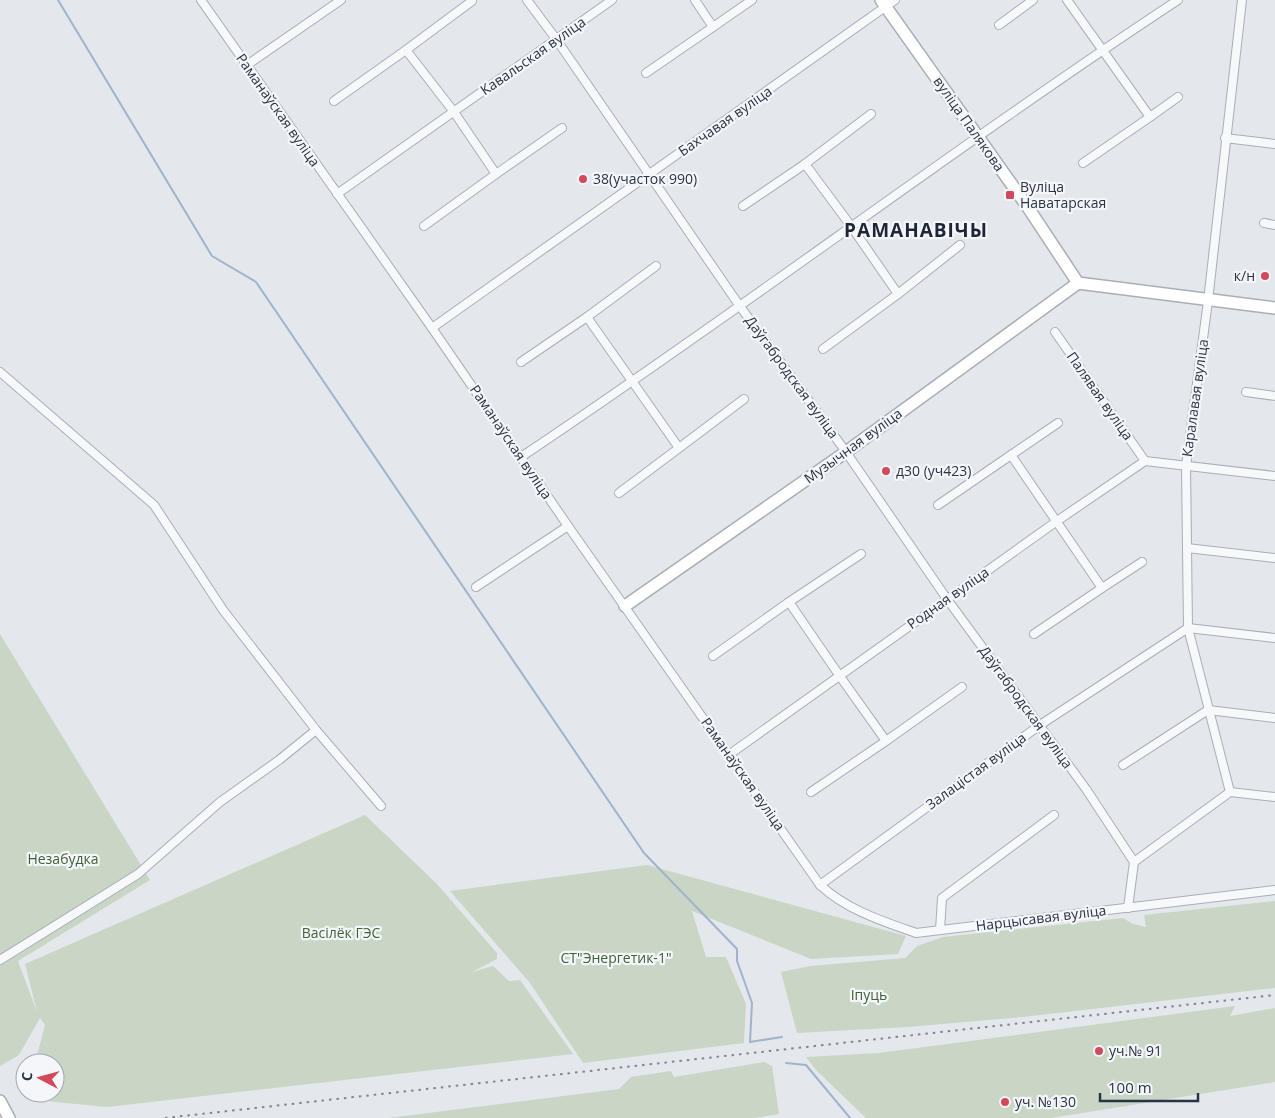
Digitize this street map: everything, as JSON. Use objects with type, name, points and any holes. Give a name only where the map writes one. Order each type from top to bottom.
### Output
[{"type":"street","name":"Раманаўская вуліца","points":[[200,0],[432,328],[568,526],[730,754],[820,885]]},
{"type":"street","points":[[247,65],[341,0]]},
{"type":"street","name":"Даўгабродская вуліца","points":[[527,0],[556,39],[739,305],[846,452],[947,600],[1086,789],[1134,862]]},
{"type":"street","name":"Кавальская вуліца","points":[[338,194],[612,0]]},
{"type":"street","points":[[695,0],[713,27]]},
{"type":"street","points":[[646,74],[752,0]]},
{"type":"street","points":[[999,25],[1033,0]]},
{"type":"street","points":[[1067,0],[1150,117]]},
{"type":"street","points":[[521,457],[633,382],[739,305],[1102,50],[1178,0]]},
{"type":"street","name":"Каралавая вуліца","points":[[1230,792],[1188,628],[1186,466],[1208,300],[1242,0]]},
{"type":"street","points":[[334,102],[472,1]]},
{"type":"street","name":"вуліца Палякова","points":[[887,2],[1078,283]]},
{"type":"street","name":"Бахчавая вуліца","points":[[432,328],[887,2]]},
{"type":"street","points":[[406,50],[454,112],[496,174]]},
{"type":"street","points":[[1083,163],[1178,97]]},
{"type":"street","points":[[743,206],[805,164],[871,114]]},
{"type":"street","points":[[424,226],[562,128]]},
{"type":"street","points":[[1225,138],[1275,144]]},
{"type":"street","points":[[805,164],[898,294]]},
{"type":"street","points":[[1264,223],[1275,225]]},
{"type":"street","points":[[823,348],[898,294],[960,245]]},
{"type":"street","points":[[521,362],[587,317],[656,266]]},
{"type":"street","points":[[1078,283],[1275,308]]},
{"type":"street","name":"Музычная вуліца","points":[[625,606],[846,452],[1078,283]]},
{"type":"street","points":[[587,317],[678,448]]},
{"type":"street","name":"Палявая вуліца","points":[[1055,332],[1146,461]]},
{"type":"street","points":[[0,372],[154,505],[223,610],[316,730],[381,806]]},
{"type":"street","points":[[1246,392],[1275,396]]},
{"type":"street","points":[[619,493],[744,399]]},
{"type":"street","points":[[938,505],[1058,423]]},
{"type":"street","points":[[1011,455],[1102,588]]},
{"type":"street","points":[[1146,461],[1275,476]]},
{"type":"street","name":"Родная вуліца","points":[[730,754],[1057,521],[1146,461]]},
{"type":"street","points":[[476,587],[568,526]]},
{"type":"street","points":[[1187,548],[1275,558]]},
{"type":"street","points":[[713,656],[861,554]]},
{"type":"street","points":[[1034,634],[1142,562]]},
{"type":"street","points":[[790,602],[839,676],[886,741]]},
{"type":"street","points":[[1188,628],[1275,638]]},
{"type":"street","name":"Залацістая вуліца","points":[[820,885],[1040,725],[1188,628]]},
{"type":"street","points":[[811,792],[962,687]]},
{"type":"street","points":[[1123,765],[1208,710],[1275,718]]},
{"type":"street","points":[[0,960],[138,874],[220,802],[279,760],[316,730]]},
{"type":"street","points":[[1128,908],[1134,862],[1230,792],[1275,797]]},
{"type":"street","points":[[940,930],[942,898],[1054,815]]},
{"type":"street","name":"Нарцысавая вуліца","points":[[820,885],[831,896],[866,915],[916,933],[1275,890]]},
{"type":"green space","points":[[0,634],[150,880],[18,961],[37,1012],[25,964],[365,815],[436,883],[497,953],[497,959],[472,972],[493,966],[509,981],[520,980],[573,1054],[107,1107],[65,1103],[65,1053],[38,1053],[45,1025],[40,1018],[20,1053],[15,1053],[15,1057],[0,1066]]},
{"type":"green space","name":"СТ\"Энергетик-1\"","points":[[647,865],[906,936],[898,954],[811,959],[692,911],[706,957],[726,957],[746,1004],[744,1043],[583,1063],[530,983],[450,891]]},
{"type":"green space","name":"Іпуць","points":[[1275,901],[1275,988],[1023,1017],[908,1027],[797,1033],[781,972],[810,966],[905,958],[917,946],[943,937],[1123,918],[1133,924],[1146,927],[1144,915]]},
{"type":"green space","points":[[1235,1006],[1230,1016],[1275,1008],[1275,1082],[1051,1118],[866,1118],[816,1070],[806,1057],[879,1053]]},
{"type":"green space","points":[[764,1062],[772,1066],[779,1114],[754,1118],[388,1118],[619,1089],[631,1077],[671,1071],[674,1077]]},
{"type":"waterway","points":[[58,0],[212,256],[256,282],[644,853],[737,949],[737,961],[752,1003],[750,1042],[782,1037]]},
{"type":"waterway","points":[[786,1063],[806,1065],[850,1118]]},
{"type":"railway","points":[[165,1118],[1275,995]]},
{"type":"place","name":"38(участок 990)","points":[[583,179]]},
{"type":"place","name":"Вуліца Наватарская","points":[[1010,195]]},
{"type":"place","name":"к/н","points":[[1265,276]]},
{"type":"place","name":"д30 (уч423)","points":[[886,471]]},
{"type":"place","name":"уч.№ 91","points":[[1099,1051]]},
{"type":"place","name":"уч. №130","points":[[1005,1102]]},
{"type":"district","name":"РАМАНАВІЧЫ","points":[[916,230]]},
{"type":"park label","name":"Незабудка","points":[[63,859]]},
{"type":"park label","name":"Васілёк ГЭС","points":[[341,933]]}]
